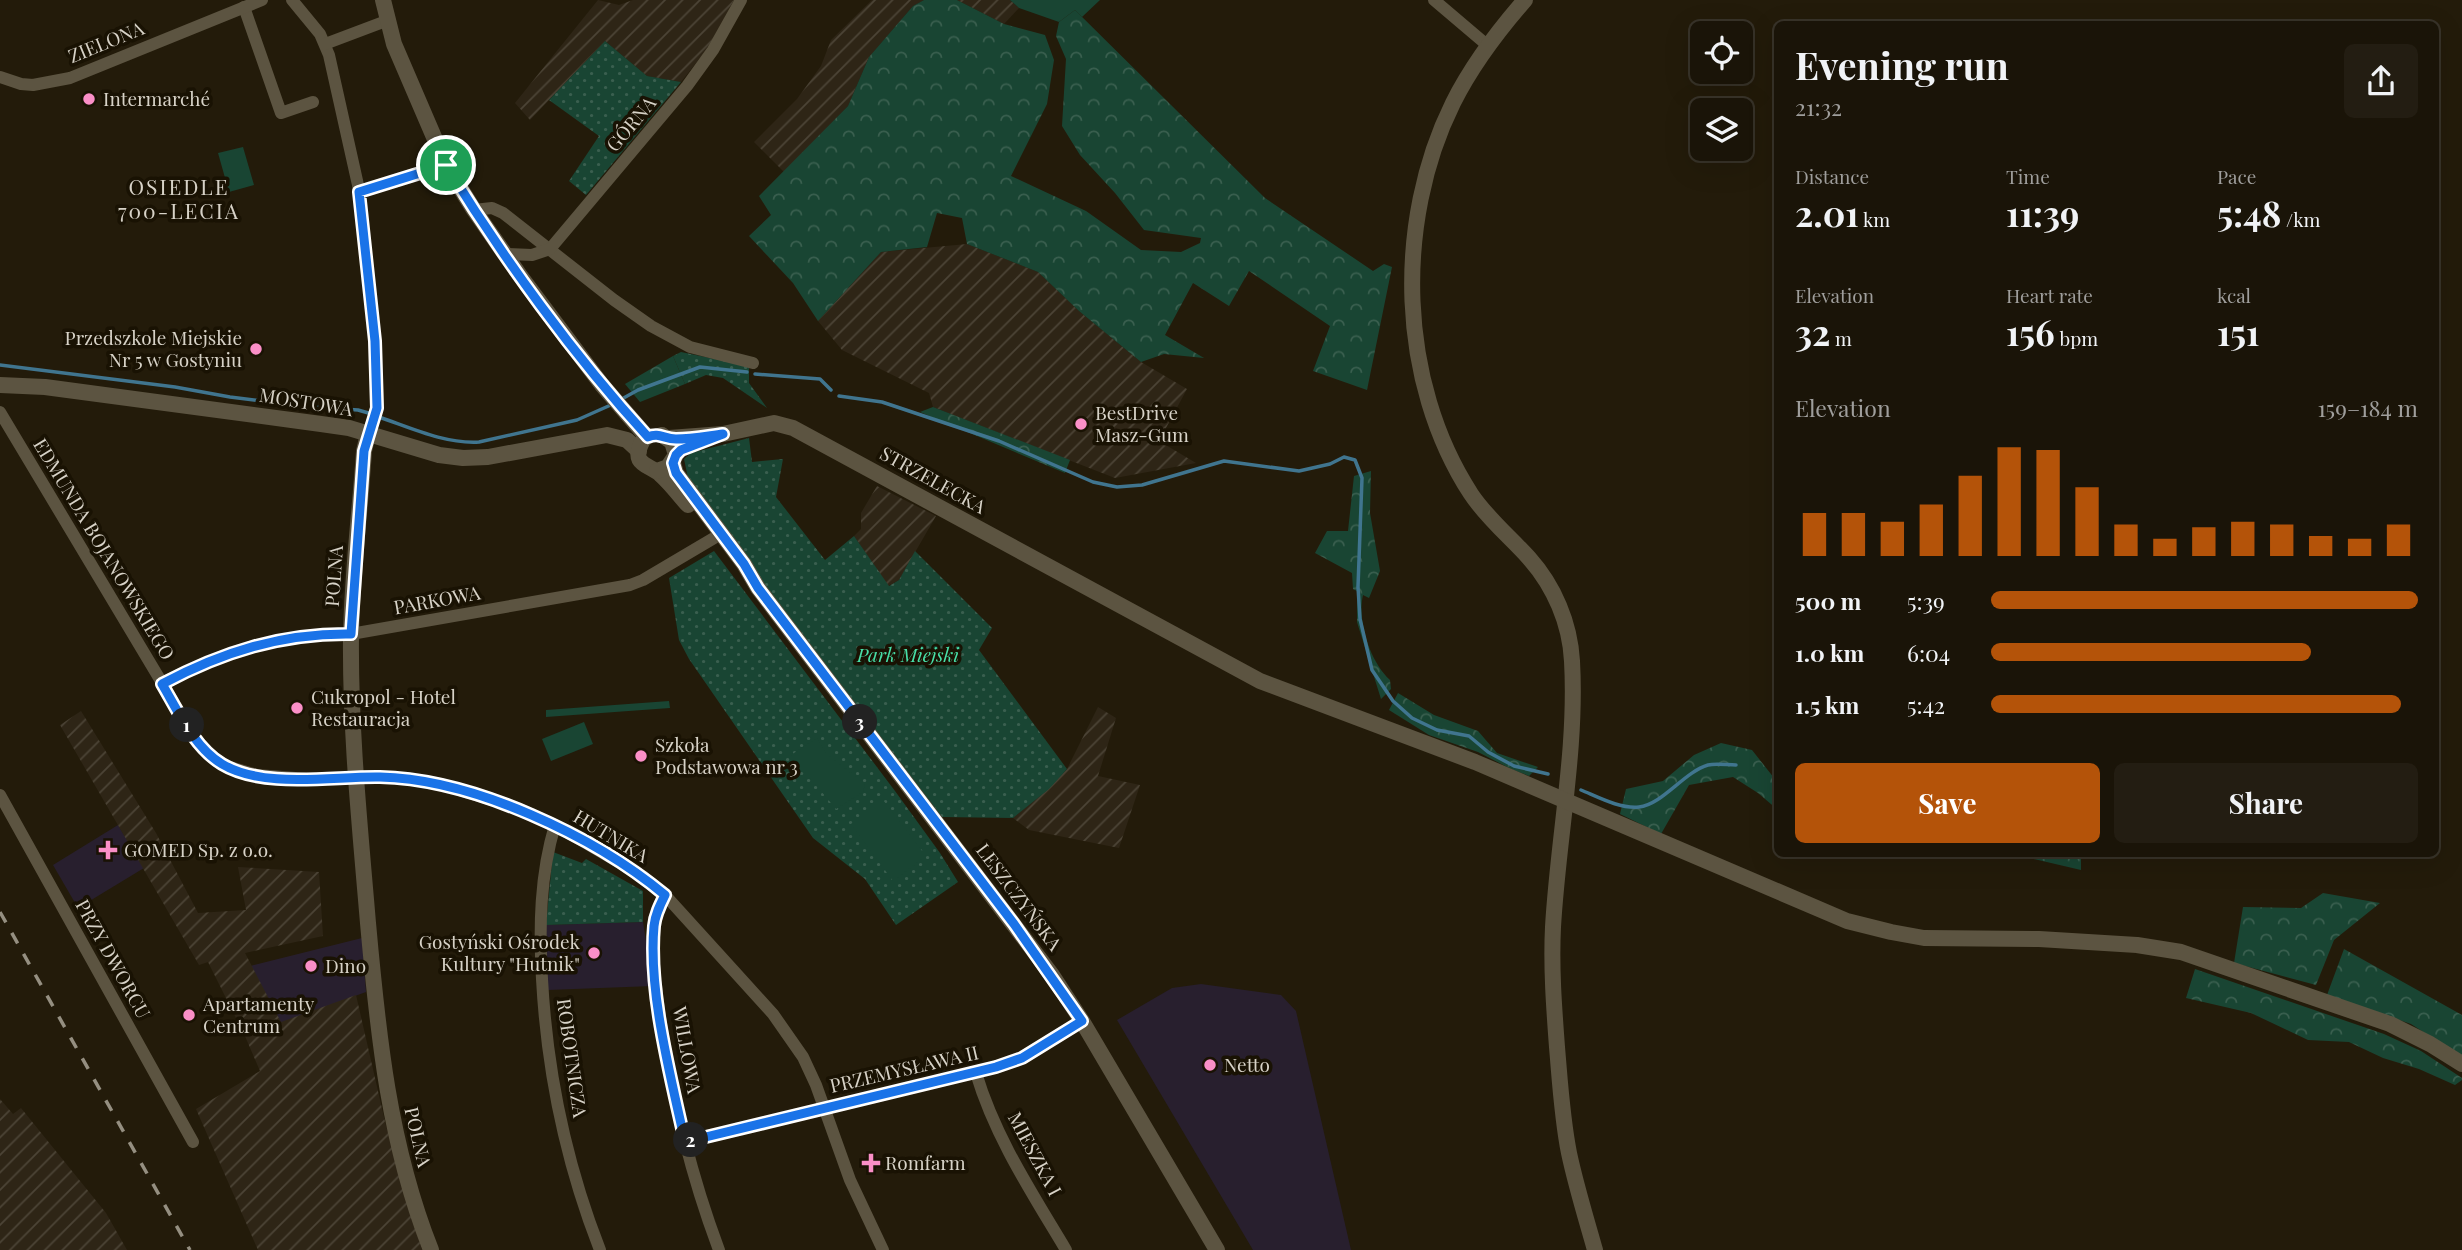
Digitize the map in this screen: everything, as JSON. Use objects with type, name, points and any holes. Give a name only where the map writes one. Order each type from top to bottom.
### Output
[{"type":"street","name":"ZIELONA","points":[[0,77],[33,85],[70,78],[262,0]]},
{"type":"street","name":"POLNA","points":[[292,0],[326,44],[341,100],[359,192],[375,341],[377,408],[364,451],[351,634],[355,778],[372,975],[389,1106],[413,1206],[431,1250]]},
{"type":"street","points":[[383,0],[386,21],[446,165],[521,276],[602,385],[648,437]]},
{"type":"street","name":"GÓRNA","points":[[550,249],[688,86],[713,50],[741,0]]},
{"type":"street","points":[[1434,0],[1488,45]]},
{"type":"street","points":[[1525,0],[1488,45],[1452,104],[1433,150],[1417,213],[1411,272],[1414,328],[1426,388],[1451,457],[1477,503],[1541,574],[1566,624],[1572,670],[1566,801],[1558,855],[1553,931],[1554,989],[1559,1071],[1568,1149],[1595,1250]]},
{"type":"street","points":[[244,8],[281,113],[313,102]]},
{"type":"street","points":[[326,44],[386,21]]},
{"type":"street","points":[[359,192],[446,165]]},
{"type":"street","points":[[474,210],[492,208],[503,213],[614,300],[690,347],[753,363]]},
{"type":"street","points":[[505,254],[532,255],[550,249]]},
{"type":"street","points":[[521,276],[532,255]]},
{"type":"street","name":"MOSTOWA","points":[[0,385],[45,387],[370,430],[439,455],[463,458],[488,457],[607,435]]},
{"type":"street","points":[[607,435],[620,426],[623,410]]},
{"type":"street","name":"EDMUNDA BOJANOWSKIEGO","points":[[0,412],[162,684],[206,751],[223,765],[257,775],[275,778],[355,778]]},
{"type":"street","name":"STRZELECKA","points":[[674,459],[690,446],[723,434],[774,423],[793,428],[1260,681],[1475,762],[1824,911],[1868,927],[1907,936],[2039,939],[2137,945],[2181,952],[2390,1024],[2462,1064]]},
{"type":"street","points":[[661,434],[669,438],[674,446],[674,459],[668,467],[657,471],[646,467],[642,463],[640,445],[648,437],[661,434]]},
{"type":"street","name":"STRZELECKA","points":[[669,438],[723,434]]},
{"type":"street","points":[[607,435],[627,440],[639,451]]},
{"type":"street","name":"LESZCZYŃSKA","points":[[674,459],[676,473],[744,564],[758,588]]},
{"type":"street","name":"LESZCZYŃSKA","points":[[657,471],[758,588],[1014,924],[1082,1021],[1217,1250]]},
{"type":"street","name":"PARKOWA","points":[[162,684],[197,666],[257,645],[305,635],[351,634],[630,585],[714,538]]},
{"type":"street","name":"HUTNIKA","points":[[355,778],[409,779],[440,784],[505,804],[555,825],[643,877],[665,895],[742,979],[789,1036],[807,1066],[850,1180],[883,1250]]},
{"type":"street","name":"PRZY DWORCU","points":[[0,794],[193,1142]]},
{"type":"street","name":"ROBOTNICZA","points":[[555,825],[545,859],[539,934],[550,1071],[581,1203],[600,1250]]},
{"type":"street","name":"WILLOWA","points":[[665,895],[654,925],[654,968],[665,1048],[685,1142],[719,1250]]},
{"type":"street","name":"PRZEMYSŁAWA II","points":[[685,1142],[976,1073],[1022,1058],[1082,1021]]},
{"type":"street","name":"MIESZKA I","points":[[976,1073],[1016,1166],[1066,1250]]},
{"type":"shaded area","points":[[598,0],[619,5],[633,0],[734,0],[707,49],[681,82],[647,76],[605,41],[530,120],[515,103]]},
{"type":"shaded area","points":[[872,0],[924,0],[913,6],[869,57],[848,106],[784,172],[754,142],[797,99],[821,66],[831,40]]},
{"type":"shaded area","points":[[957,0],[1010,0],[1019,8],[1004,24]]},
{"type":"shaded area","points":[[967,244],[1038,272],[1079,311],[1141,362],[1187,389],[1159,441],[1196,463],[1115,478],[933,407],[929,393],[842,350],[818,321],[881,252]]},
{"type":"shaded area","points":[[877,486],[936,516],[899,580],[888,586],[854,536],[861,529],[861,513]]},
{"type":"shaded area","points":[[1098,707],[1116,718],[1098,776],[1140,785],[1119,848],[1029,830],[1013,818],[1047,790],[1067,769]]},
{"type":"shaded area","points":[[81,711],[156,833],[198,913],[246,910],[238,867],[319,872],[323,936],[245,953],[281,1022],[356,995],[386,1126],[422,1250],[258,1250],[196,1109],[260,1071],[208,962],[199,965],[60,725]]},
{"type":"shaded area","points":[[118,825],[144,868],[78,908],[53,865]]},
{"type":"shaded area","points":[[643,922],[653,986],[548,990],[546,925]]},
{"type":"shaded area","points":[[362,938],[366,992],[281,1023],[250,966]]},
{"type":"shaded area","points":[[1201,984],[1281,995],[1296,1011],[1351,1250],[1253,1250],[1117,1020],[1172,988]]},
{"type":"shaded area","points":[[0,1099],[13,1114],[21,1108],[106,1213],[127,1250],[0,1250]]},
{"type":"green space","points":[[924,0],[957,0],[1004,24],[1045,35],[1054,60],[1047,104],[1011,176],[1086,211],[1141,250],[1181,252],[1200,243],[1201,238],[1144,230],[1080,155],[1062,126],[1066,59],[1056,36],[1059,22],[1075,10],[1265,198],[1373,271],[1384,264],[1392,267],[1367,390],[1313,371],[1330,326],[1249,271],[1229,306],[1193,283],[1165,335],[1204,358],[1164,354],[1141,362],[1079,311],[1038,272],[967,244],[962,218],[937,213],[927,247],[881,252],[818,321],[793,283],[749,236],[771,215],[759,196],[848,106],[869,57],[913,6]]},
{"type":"green space","points":[[1010,0],[1100,0],[1082,17],[1075,10],[1059,22],[1019,8]]},
{"type":"green space","points":[[605,41],[647,76],[681,82],[586,195],[569,181],[599,136],[549,100]]},
{"type":"green space","points":[[243,147],[254,185],[229,192],[218,153]]},
{"type":"green space","points":[[681,352],[749,366],[749,383],[767,408],[723,378],[706,375],[685,384],[673,356]]},
{"type":"green space","points":[[673,356],[685,384],[640,402],[625,384]]},
{"type":"green space","points":[[933,407],[1070,460],[1065,473],[920,412]]},
{"type":"green space","name":"Park Miejski","points":[[749,438],[752,462],[783,459],[776,497],[825,560],[854,536],[889,586],[899,580],[915,551],[992,628],[979,650],[1067,769],[1049,789],[1013,818],[942,817],[763,585],[688,478],[684,459],[691,453]]},
{"type":"green space","points":[[1371,471],[1370,513],[1380,571],[1369,598],[1363,595],[1362,617],[1371,652],[1390,680],[1391,689],[1381,699],[1357,622],[1357,591],[1353,589],[1352,573],[1315,553],[1327,531],[1348,531],[1354,476]]},
{"type":"green space","points":[[714,551],[895,791],[958,882],[896,925],[865,879],[813,838],[689,659],[679,640],[669,578]]},
{"type":"green space","points":[[1398,693],[1434,715],[1478,731],[1497,753],[1538,767],[1529,776],[1478,752],[1429,735],[1389,710]]},
{"type":"green space","points":[[669,701],[670,708],[546,717],[546,710]]},
{"type":"green space","points":[[584,722],[593,744],[551,761],[542,739]]},
{"type":"green space","points":[[817,738],[826,753],[865,784],[863,792],[836,809],[791,755]]},
{"type":"green space","points":[[1721,743],[1752,750],[1774,778],[1774,807],[1733,777],[1689,785],[1661,834],[1620,814],[1626,789],[1663,781],[1694,755]]},
{"type":"green space","points":[[883,800],[926,856],[893,881],[851,824]]},
{"type":"green space","points":[[553,852],[582,863],[586,859],[643,891],[643,922],[546,925]]},
{"type":"green space","points":[[2081,857],[2081,870],[2034,859]]},
{"type":"green space","points":[[2323,893],[2380,903],[2334,940],[2316,985],[2234,963],[2243,907],[2301,908]]},
{"type":"green space","points":[[2344,949],[2462,1015],[2462,1057],[2411,1024],[2327,995]]},
{"type":"green space","points":[[2195,969],[2384,1034],[2421,1051],[2462,1080],[2455,1085],[2349,1042],[2308,1040],[2251,1013],[2186,998]]},
{"type":"waterway","points":[[0,365],[175,387],[230,397],[358,410],[372,414]]},
{"type":"waterway","points":[[620,400],[638,390],[700,367],[747,372]]},
{"type":"waterway","points":[[755,374],[820,379],[831,390]]},
{"type":"waterway","points":[[839,396],[882,402],[999,441],[1093,482],[1117,487],[1142,485],[1224,461],[1299,471],[1330,464],[1344,457],[1355,460],[1362,478],[1358,587],[1360,619],[1372,670],[1393,701],[1412,718],[1437,730],[1469,736],[1488,752],[1514,766],[1548,774]]},
{"type":"waterway","points":[[379,417],[441,438],[479,442],[577,420],[613,404]]},
{"type":"waterway","points":[[1581,790],[1617,804],[1639,807],[1656,801],[1699,769],[1711,764],[1736,765]]},
{"type":"railway","points":[[0,912],[190,1250]]},
{"type":"place","name":"Intermarché","points":[[89,99]]},
{"type":"place","name":"Przedszkole Miejskie Nr 5 w Gostyniu","points":[[256,349]]},
{"type":"place","name":"BestDrive Masz-Gum","points":[[1081,424]]},
{"type":"place","name":"Cukropol - Hotel Restauracja","points":[[297,708]]},
{"type":"place","name":"Szkoła Podstawowa nr 3","points":[[641,756]]},
{"type":"place","name":"GOMED Sp. z o.o.","points":[[108,850]]},
{"type":"place","name":"Gostyński Ośrodek Kultury \"Hutnik\"","points":[[594,953]]},
{"type":"place","name":"Dino","points":[[311,966]]},
{"type":"place","name":"Apartamenty Centrum","points":[[189,1015]]},
{"type":"place","name":"Netto","points":[[1210,1065]]},
{"type":"place","name":"Romfarm","points":[[871,1163]]},
{"type":"district","name":"OSIEDLE 700-LECIA","points":[[179,200]]},
{"type":"route","points":[[446,165],[521,276],[602,385],[648,437],[656,434],[669,438],[689,438],[723,434],[681,450],[673,463],[676,473],[744,564],[758,588],[1052,975],[1082,1021],[1022,1058],[996,1067],[685,1142],[665,1048],[654,968],[654,925],[665,895],[643,877],[555,825],[505,804],[440,784],[409,779],[275,778],[243,772],[223,765],[206,751],[192,733],[162,684],[197,666],[257,645],[305,635],[351,634],[364,451],[377,408],[375,341],[359,192],[446,165]]}]
